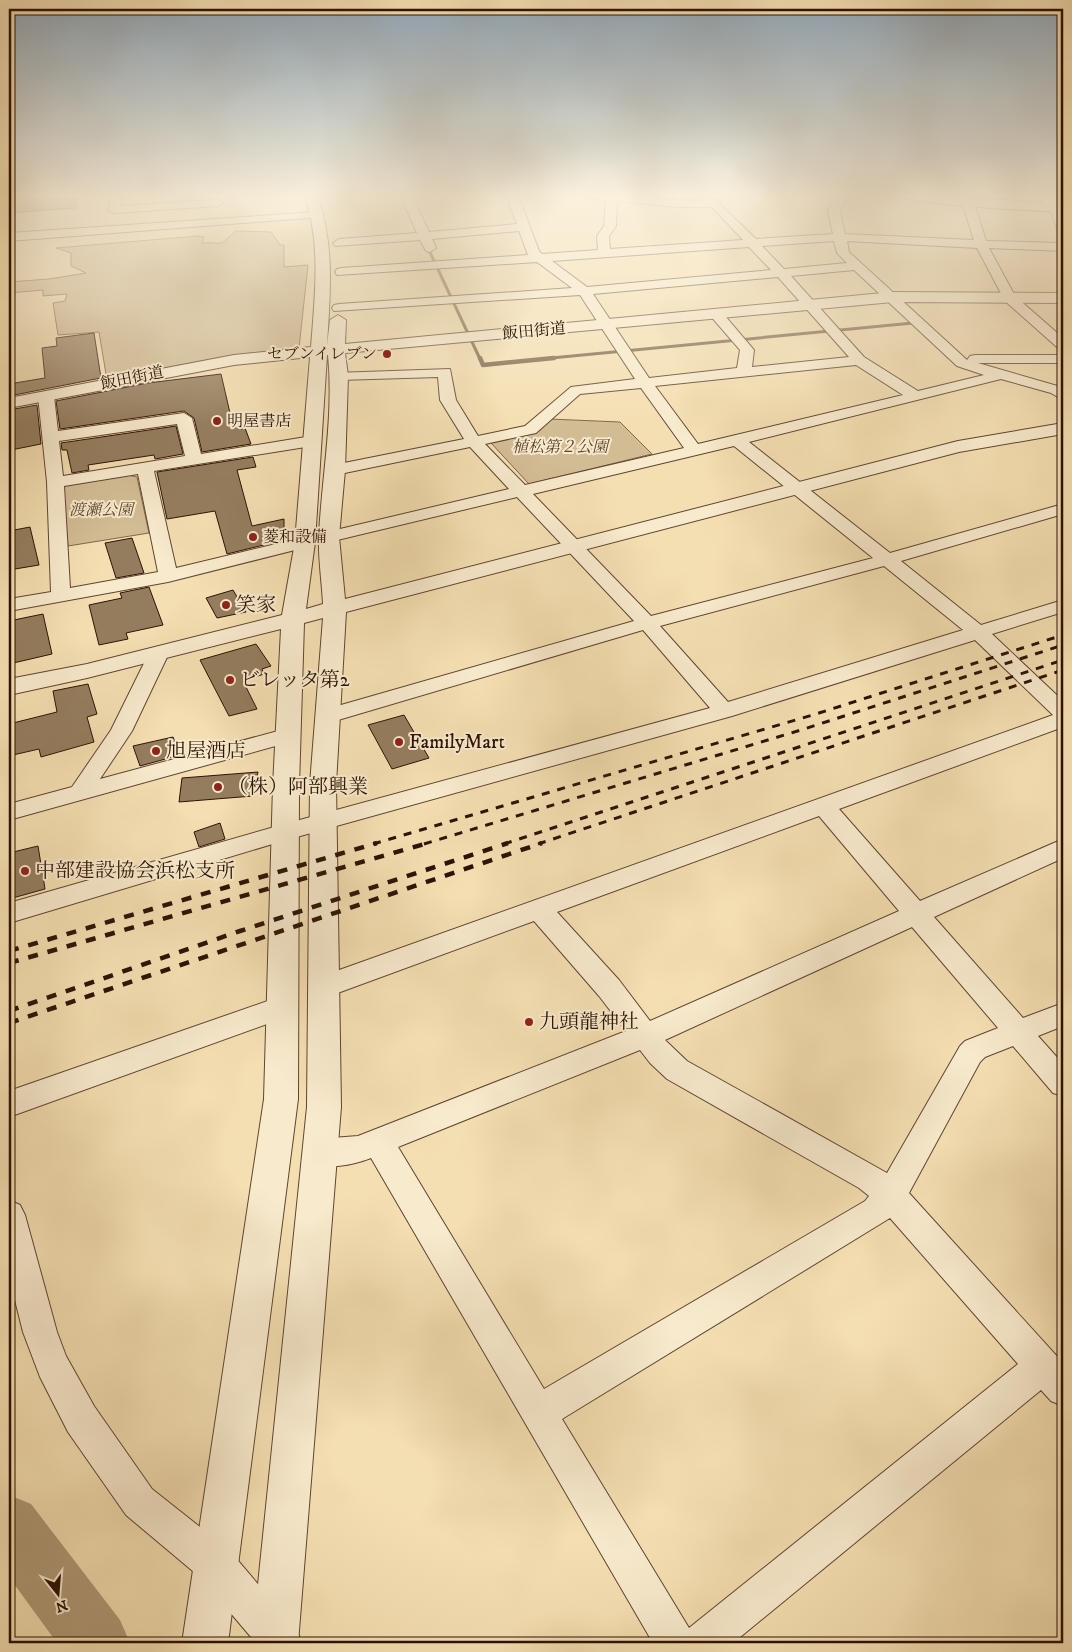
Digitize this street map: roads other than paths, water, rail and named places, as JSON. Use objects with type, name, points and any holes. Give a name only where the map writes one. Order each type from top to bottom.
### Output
[{"type":"street","points":[[205,1643],[281,1099],[285,832],[293,619],[335,470],[331,359],[324,272]]},
{"type":"street","points":[[278,1641],[324,1107],[324,822],[335,608],[317,539],[312,441],[331,359],[339,308],[341,272]]},
{"type":"street","points":[[559,272],[584,291],[644,382],[694,450]]},
{"type":"street","points":[[339,308],[584,291],[798,272]]},
{"type":"street","points":[[864,272],[962,363],[1056,390],[1063,396]]},
{"type":"street","points":[[996,272],[1010,298],[1063,345]]},
{"type":"street","points":[[780,274],[811,304],[859,360],[916,396]]},
{"type":"street","name":"飯田街道","points":[[9,403],[234,360],[331,359],[605,324],[893,297],[1063,298]]},
{"type":"street","points":[[715,313],[747,350],[744,372]]},
{"type":"street","points":[[331,359],[445,372],[448,400],[474,442],[647,623],[724,711]]},
{"type":"street","points":[[959,360],[1063,359]]},
{"type":"street","points":[[335,470],[530,430],[576,390],[859,360]]},
{"type":"street","points":[[9,605],[168,576],[1001,375]]},
{"type":"street","points":[[46,396],[55,482],[61,596]]},
{"type":"street","points":[[50,436],[184,418],[194,460]]},
{"type":"street","points":[[9,687],[159,653],[958,447],[1063,429]]},
{"type":"street","points":[[737,440],[978,633],[1063,712]]},
{"type":"street","points":[[55,482],[312,441]]},
{"type":"street","points":[[145,468],[168,576]]},
{"type":"street","points":[[328,716],[647,623],[885,560],[1063,509]]},
{"type":"street","points":[[9,913],[285,832],[724,711],[1063,606]]},
{"type":"street","points":[[80,792],[120,731],[159,653]]},
{"type":"street","points":[[324,988],[1063,719]]},
{"type":"street","points":[[9,812],[289,735]]},
{"type":"street","points":[[824,806],[1063,1084]]},
{"type":"street","points":[[319,1153],[358,1149],[378,1142],[647,1035],[918,915],[1063,848]]},
{"type":"street","points":[[539,909],[609,988],[647,1035],[660,1055],[686,1077],[870,1178],[889,1194],[1053,1378],[702,1643]]},
{"type":"street","points":[[9,1104],[282,1007]]},
{"type":"street","points":[[538,1413],[876,1211],[899,1182],[970,1054],[975,1049],[1063,1014]]},
{"type":"street","points":[[378,1142],[675,1643]]},
{"type":"street","points":[[9,1215],[40,1332],[52,1364],[81,1419],[139,1502],[213,1579],[278,1641]]},
{"type":"waterway","points":[[439,272],[480,359]]},
{"type":"waterway","points":[[541,359],[913,323],[918,327]]},
{"type":"waterway","points":[[480,358],[483,365],[554,358]]},
{"type":"waterway","points":[[9,1526],[97,1643]]},
{"type":"railway","points":[[373,844],[816,714],[1063,635]]},
{"type":"railway","points":[[424,844],[801,730],[1063,645]]},
{"type":"railway","points":[[504,844],[1063,660]]},
{"type":"railway","points":[[538,844],[1063,670]]},
{"type":"railway","points":[[9,951],[377,843]]},
{"type":"railway","points":[[9,963],[428,843]]},
{"type":"railway","points":[[9,1011],[240,931],[508,843]]},
{"type":"railway","points":[[9,1023],[542,843]]},
{"type":"place","name":"セブンイレブン","points":[[387,354]]},
{"type":"place","name":"明屋書店","points":[[217,421]]},
{"type":"place","name":"菱和設備","points":[[253,537]]},
{"type":"place","name":"笑家","points":[[226,605]]},
{"type":"place","name":"ビレッタ第2","points":[[230,680]]},
{"type":"place","name":"FamilyMart","points":[[399,742]]},
{"type":"place","name":"旭屋酒店","points":[[156,751]]},
{"type":"place","name":"（株）阿部興業","points":[[218,787]]},
{"type":"place","name":"中部建設協会浜松支所","points":[[25,871]]},
{"type":"place","name":"九頭龍神社","points":[[529,1022]]},
{"type":"park label","name":"植松第２公園","points":[[560,447]]},
{"type":"park label","name":"渡瀬公園","points":[[101,510]]}]
